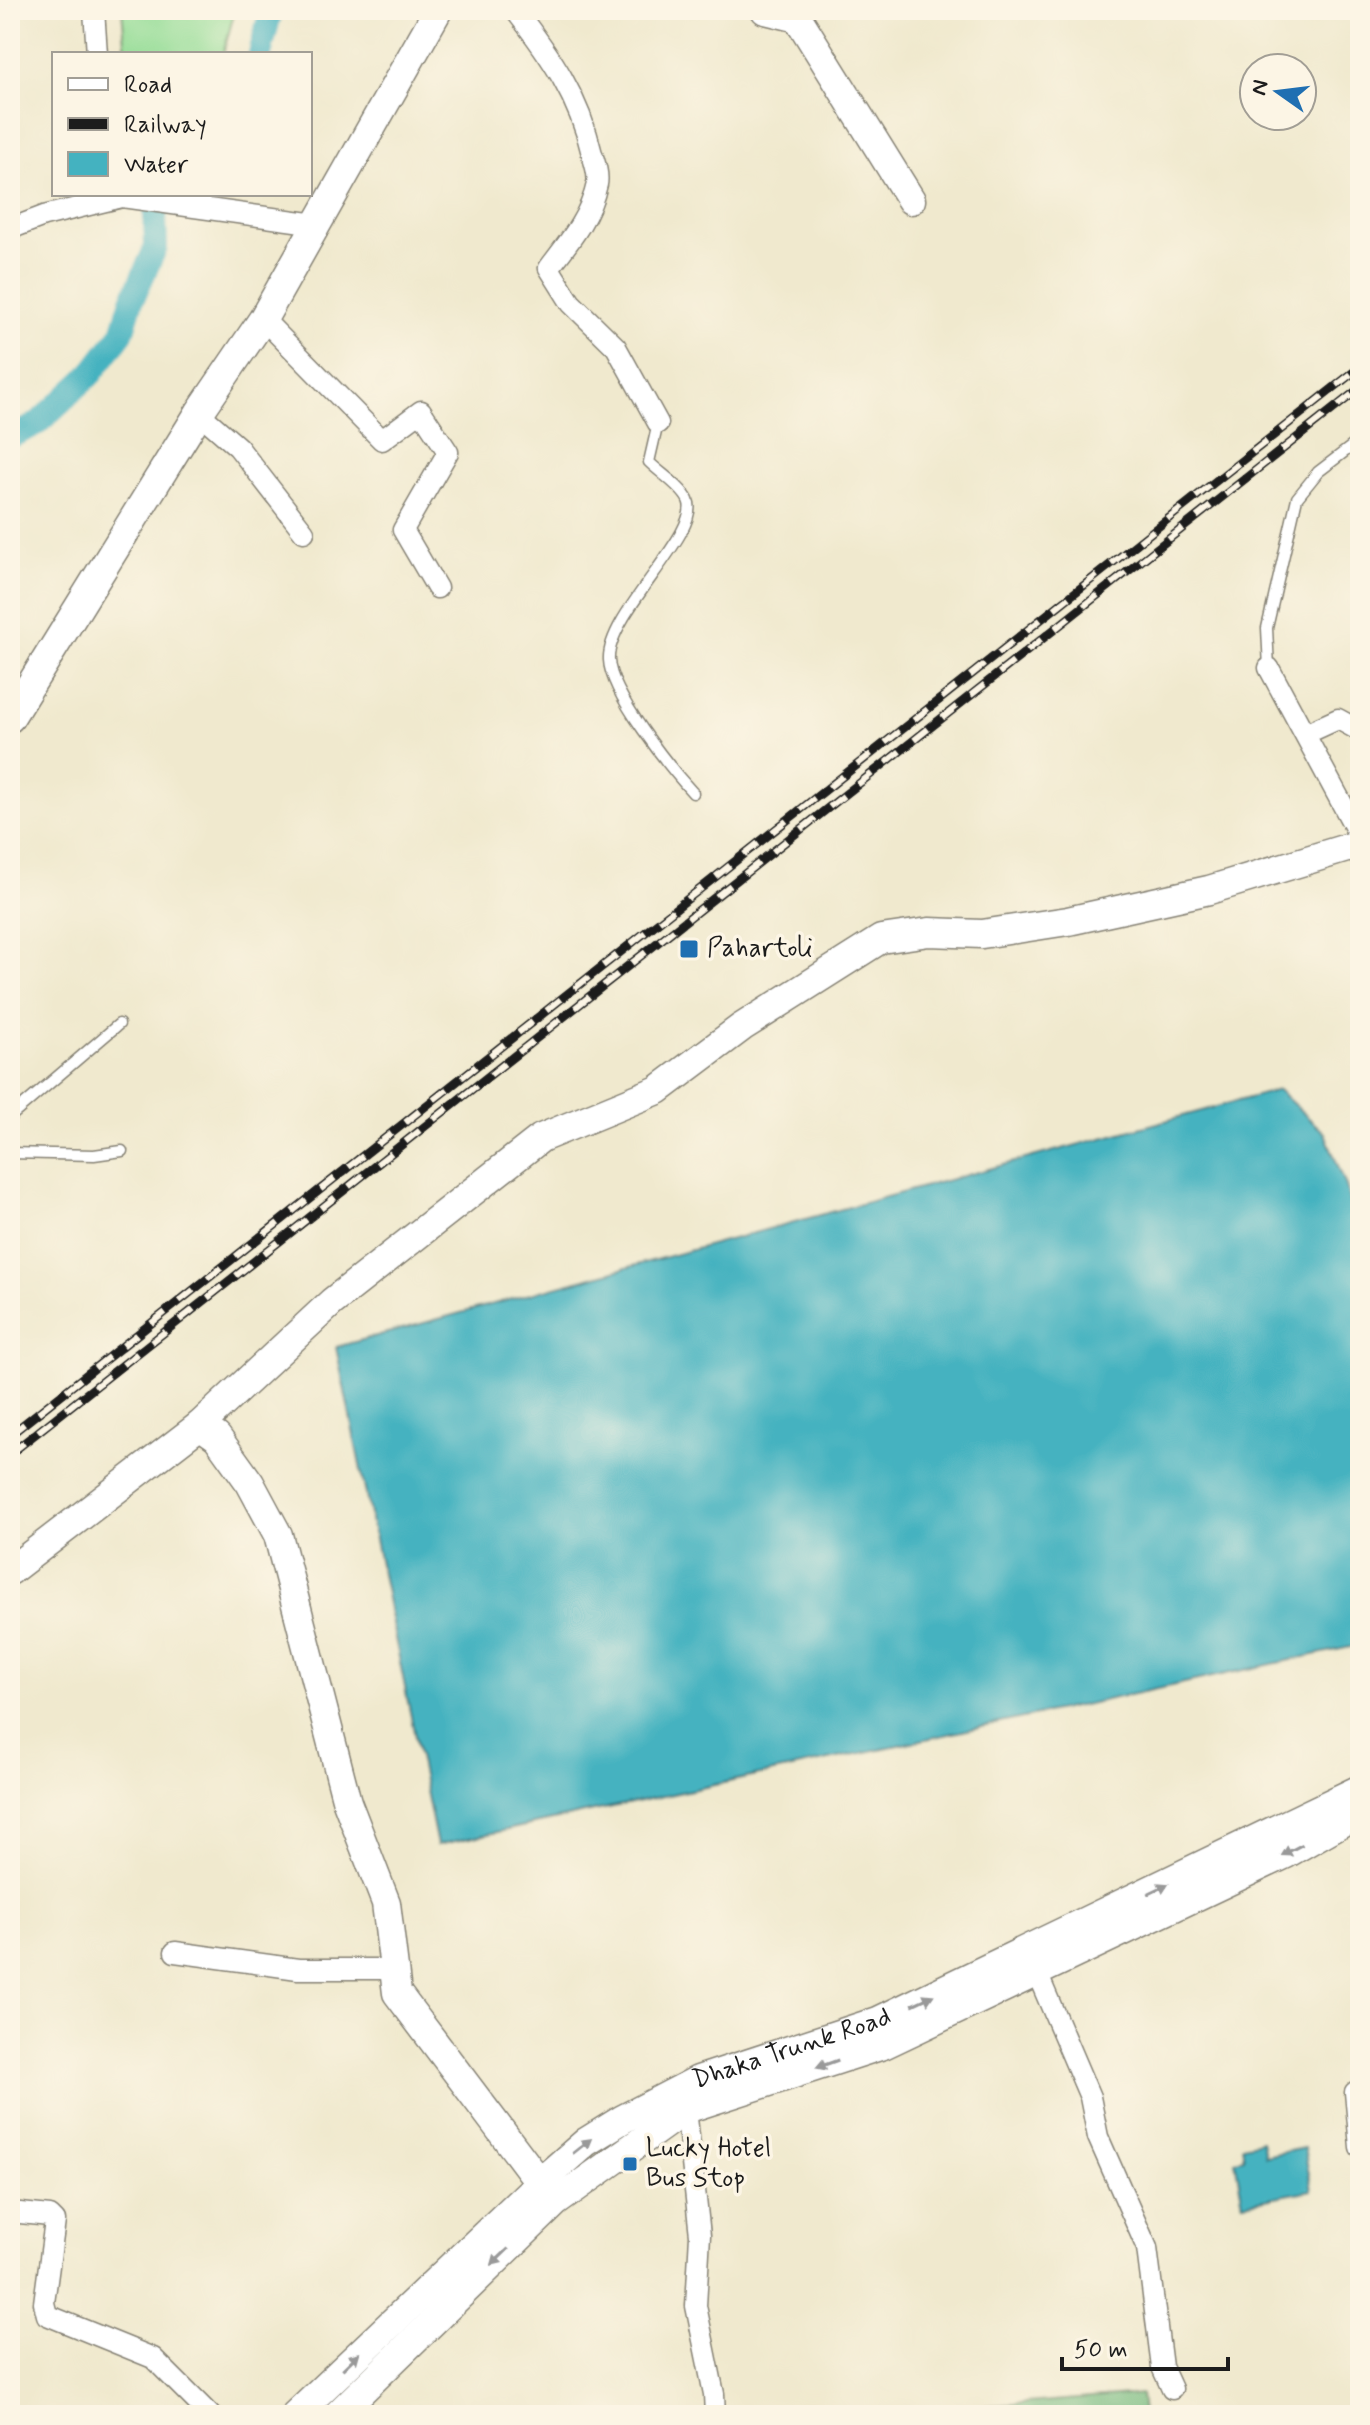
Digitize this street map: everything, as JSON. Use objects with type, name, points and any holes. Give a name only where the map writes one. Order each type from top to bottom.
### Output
[{"type":"main road","points":[[10,718],[199,413],[263,319],[438,10]]},
{"type":"main road","points":[[765,10],[798,18],[911,200]]},
{"type":"main road","points":[[10,1571],[200,1425],[332,1302],[541,1138],[658,1090],[742,1027],[881,939],[929,932],[982,934],[1068,921],[1209,890],[1360,844]]},
{"type":"main road","points":[[200,1425],[217,1437],[250,1483],[278,1535],[347,1802],[386,1903],[397,1993],[547,2192]]},
{"type":"main road","name":"Dhaka Trunk Road","points":[[337,2415],[547,2192],[586,2142],[698,2080],[878,2021],[1360,1789]]},
{"type":"main road","name":"Dhaka Trunk Road","points":[[295,2415],[547,2192],[686,2109],[883,2045],[1286,1854],[1360,1812]]},
{"type":"street","points":[[94,10],[97,52]]},
{"type":"street","points":[[515,10],[568,83],[584,119],[599,180],[586,219],[549,268],[571,303],[616,347],[658,423]]},
{"type":"street","points":[[10,229],[112,197],[317,224]]},
{"type":"street","points":[[10,216],[44,216]]},
{"type":"street","points":[[263,319],[382,440],[421,411],[448,452],[403,530],[437,588]]},
{"type":"street","points":[[199,413],[238,447],[304,532]]},
{"type":"street","points":[[1269,668],[1360,837]]},
{"type":"street","points":[[1305,734],[1338,719],[1360,731]]},
{"type":"street","points":[[175,1952],[298,1969],[394,1969]]},
{"type":"street","points":[[1037,1973],[1090,2097],[1098,2137],[1147,2248],[1162,2367],[1172,2389]]},
{"type":"street","points":[[1360,2091],[1355,2092],[1360,2147]]},
{"type":"street","points":[[686,2109],[700,2235],[696,2306],[714,2394],[715,2415]]},
{"type":"street","points":[[10,2212],[50,2216],[55,2221],[44,2303],[47,2315],[153,2358],[210,2415]]},
{"type":"lane","points":[[658,423],[649,462],[686,497],[690,510],[679,537],[616,630],[609,646],[609,663],[616,685],[637,718],[693,793]]},
{"type":"lane","points":[[1269,668],[1267,628],[1297,498],[1318,472],[1360,440]]},
{"type":"lane","points":[[10,1117],[119,1024]]},
{"type":"lane","points":[[10,1153],[94,1155],[122,1151]]},
{"type":"green space","points":[[122,10],[235,10],[224,52],[126,52]]},
{"type":"green space","points":[[1141,2394],[1143,2415],[963,2415],[962,2408]]},
{"type":"water","points":[[1278,1090],[1325,1133],[1346,1186],[1360,1242],[1360,1645],[437,1845],[336,1347]]},
{"type":"water","points":[[1262,2141],[1265,2156],[1304,2148],[1312,2190],[1243,2203],[1235,2160],[1244,2158],[1242,2145]]},
{"type":"waterway","points":[[260,52],[271,10]]},
{"type":"waterway","points":[[10,437],[37,424],[91,374],[122,333],[132,300],[156,247],[155,216],[161,196]]},
{"type":"railway","points":[[10,1435],[1360,367]]},
{"type":"railway","points":[[10,1454],[1360,388]]},
{"type":"place","name":"Pahartoli","points":[[689,949]]},
{"type":"place","name":"Lucky Hotel Bus Stop","points":[[630,2164]]}]
